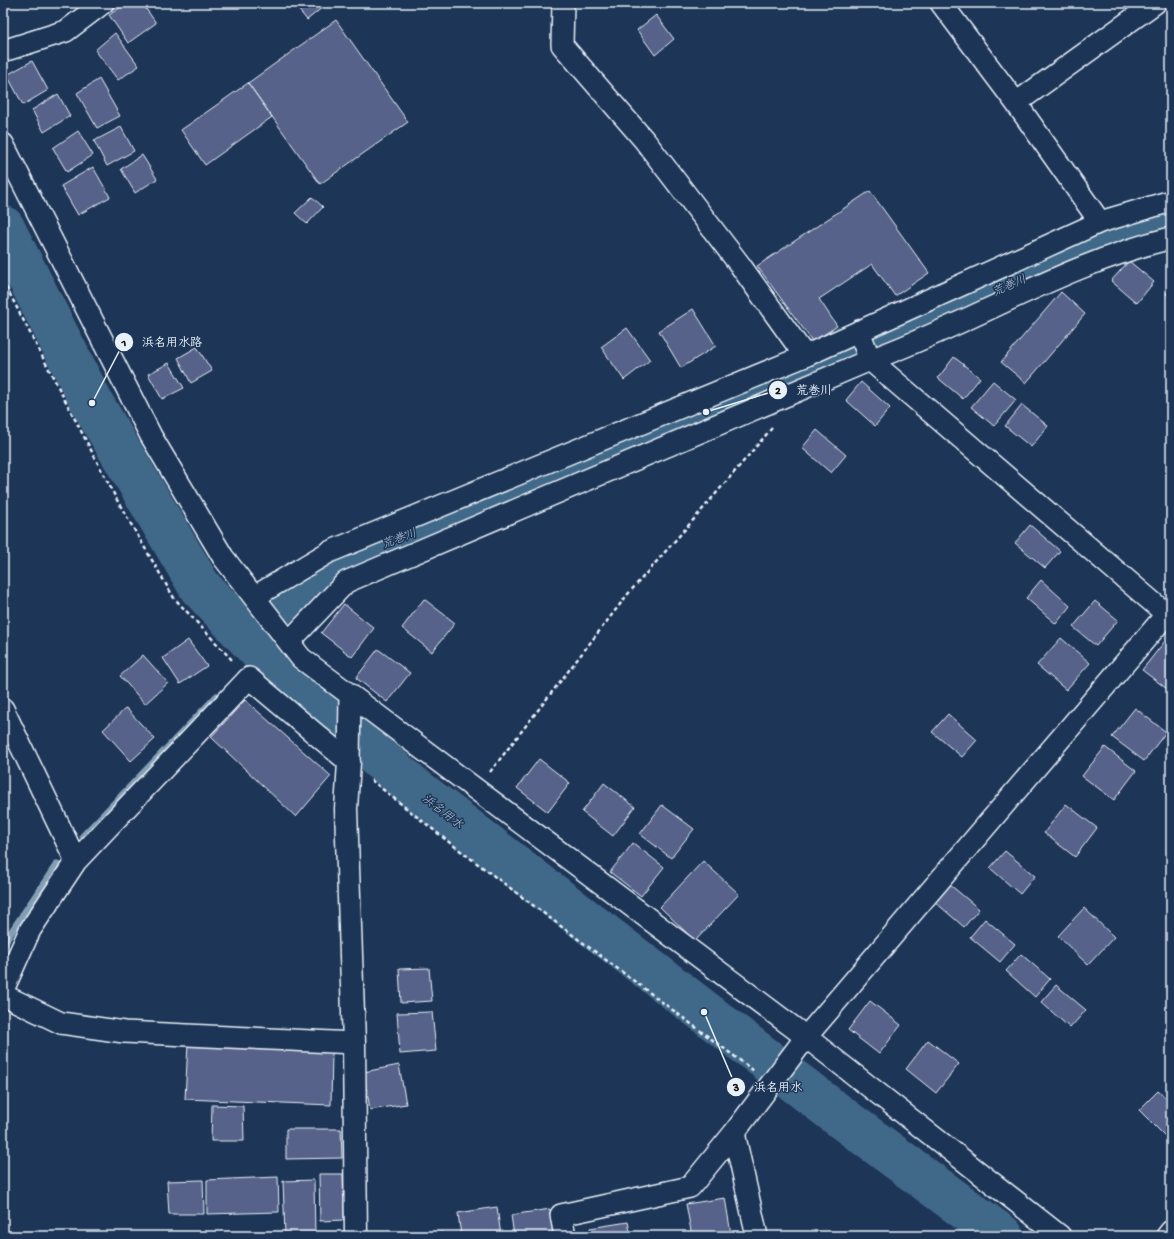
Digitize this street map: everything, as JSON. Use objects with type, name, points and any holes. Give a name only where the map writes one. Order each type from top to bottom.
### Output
[{"type":"street","points":[[3,51],[66,32],[103,3]]},
{"type":"street","points":[[562,3],[562,45],[644,141],[740,265],[805,356]]},
{"type":"street","points":[[941,3],[1016,102],[1100,222]]},
{"type":"street","points":[[1016,102],[1155,3]]},
{"type":"street","points":[[3,144],[150,436],[223,557],[301,658],[476,790],[801,1044],[1060,1236]]},
{"type":"street","points":[[254,597],[329,552],[805,356],[1100,222],[1171,201]]},
{"type":"street","points":[[289,642],[346,582],[868,356],[916,344],[1081,267],[1171,238]]},
{"type":"street","points":[[565,1236],[561,1215],[690,1187],[734,1133],[801,1044],[1169,614],[868,356],[859,332]]},
{"type":"street","points":[[3,990],[30,930],[76,861],[249,678],[349,762]]},
{"type":"street","points":[[350,694],[349,762],[346,809],[354,1043],[356,1236]]},
{"type":"street","points":[[3,708],[76,861]]},
{"type":"street","points":[[3,995],[61,1023],[124,1032],[354,1043]]},
{"type":"street","points":[[734,1133],[757,1236]]},
{"type":"street","points":[[1167,1236],[1171,1231]]},
{"type":"path","points":[[3,281],[117,500],[174,598],[249,678]]},
{"type":"path","points":[[476,790],[628,594],[696,518],[764,435],[775,424]]},
{"type":"path","points":[[349,762],[450,843],[771,1084]]},
{"type":"building","points":[[127,3],[142,3],[156,23],[128,43],[109,15]]},
{"type":"building","points":[[293,3],[328,3],[307,20]]},
{"type":"building","points":[[656,15],[674,39],[655,55],[637,30]]},
{"type":"building","points":[[336,20],[408,122],[320,184],[248,83]]},
{"type":"building","points":[[115,33],[139,66],[118,80],[95,50]]},
{"type":"building","points":[[32,61],[48,90],[23,105],[7,75]]},
{"type":"building","points":[[99,79],[120,116],[97,128],[77,93]]},
{"type":"building","points":[[248,83],[272,117],[205,165],[181,130]]},
{"type":"building","points":[[58,94],[70,116],[44,132],[32,110]]},
{"type":"building","points":[[121,127],[134,151],[107,166],[94,141]]},
{"type":"building","points":[[78,131],[93,155],[67,172],[53,148]]},
{"type":"building","points":[[142,155],[157,179],[135,193],[121,169]]},
{"type":"building","points":[[93,167],[110,197],[78,215],[61,186]]},
{"type":"building","points":[[870,191],[929,273],[895,296],[872,264],[819,299],[837,326],[813,342],[757,266]]},
{"type":"building","points":[[312,197],[323,207],[307,224],[295,213]]},
{"type":"building","points":[[1129,261],[1154,282],[1137,303],[1111,281]]},
{"type":"building","points":[[1171,287],[1171,298],[1166,294]]},
{"type":"building","points":[[1061,292],[1085,314],[1026,383],[1001,362]]},
{"type":"building","points":[[693,309],[716,346],[681,368],[659,331]]},
{"type":"building","points":[[627,328],[650,360],[624,380],[601,347]]},
{"type":"building","points":[[197,347],[212,371],[191,383],[178,358]]},
{"type":"building","points":[[954,357],[980,378],[963,399],[938,378]]},
{"type":"building","points":[[169,363],[184,388],[162,399],[148,374]]},
{"type":"building","points":[[993,381],[1016,400],[994,426],[971,407]]},
{"type":"building","points":[[861,382],[890,408],[875,426],[846,400]]},
{"type":"building","points":[[1022,405],[1048,426],[1031,447],[1005,426]]},
{"type":"building","points":[[817,430],[846,455],[831,473],[802,448]]},
{"type":"building","points":[[1030,525],[1060,551],[1045,568],[1015,543]]},
{"type":"building","points":[[1041,580],[1070,606],[1056,624],[1026,598]]},
{"type":"building","points":[[424,599],[455,623],[432,652],[402,628]]},
{"type":"building","points":[[1095,601],[1118,620],[1096,646],[1073,627]]},
{"type":"building","points":[[344,604],[374,628],[352,657],[321,633]]},
{"type":"building","points":[[1061,638],[1090,663],[1066,690],[1037,665]]},
{"type":"building","points":[[188,640],[207,666],[180,684],[163,658]]},
{"type":"building","points":[[1165,641],[1171,646],[1171,692],[1142,670]]},
{"type":"building","points":[[378,649],[410,673],[387,702],[356,678]]},
{"type":"building","points":[[143,655],[168,683],[145,704],[120,676]]},
{"type":"building","points":[[245,700],[331,776],[296,817],[211,737]]},
{"type":"building","points":[[126,708],[155,739],[131,761],[103,730]]},
{"type":"building","points":[[1135,708],[1166,732],[1144,761],[1112,737]]},
{"type":"building","points":[[948,714],[977,740],[962,757],[932,732]]},
{"type":"building","points":[[1105,747],[1136,771],[1114,800],[1082,776]]},
{"type":"building","points":[[539,759],[570,783],[548,812],[517,788]]},
{"type":"building","points":[[604,783],[635,807],[613,836],[582,812]]},
{"type":"building","points":[[1066,804],[1097,828],[1075,857],[1044,833]]},
{"type":"building","points":[[662,805],[694,829],[671,858],[640,834]]},
{"type":"building","points":[[633,843],[664,867],[641,896],[610,872]]},
{"type":"building","points":[[1005,851],[1035,876],[1020,894],[990,868]]},
{"type":"building","points":[[703,861],[739,894],[695,941],[660,907]]},
{"type":"building","points":[[949,884],[979,909],[964,927],[934,901]]},
{"type":"building","points":[[1084,908],[1114,937],[1088,965],[1058,936]]},
{"type":"building","points":[[985,919],[1015,944],[1000,962],[970,937]]},
{"type":"building","points":[[1021,954],[1050,979],[1035,997],[1006,971]]},
{"type":"building","points":[[429,968],[432,1001],[401,1003],[399,969]]},
{"type":"building","points":[[1056,985],[1086,1010],[1070,1028],[1041,1002]]},
{"type":"building","points":[[870,1001],[901,1025],[879,1054],[848,1030]]},
{"type":"building","points":[[432,1012],[436,1051],[400,1054],[397,1013]]},
{"type":"building","points":[[928,1040],[959,1064],[936,1093],[906,1069]]},
{"type":"building","points":[[188,1044],[332,1052],[331,1105],[185,1099]]},
{"type":"building","points":[[399,1065],[406,1104],[370,1110],[364,1072]]},
{"type":"building","points":[[1158,1091],[1171,1103],[1171,1142],[1139,1110]]},
{"type":"building","points":[[212,1105],[243,1106],[244,1141],[211,1141]]},
{"type":"building","points":[[286,1129],[341,1129],[342,1158],[286,1159]]},
{"type":"building","points":[[319,1174],[343,1174],[344,1220],[320,1221]]},
{"type":"building","points":[[278,1177],[279,1212],[207,1214],[207,1180]]},
{"type":"building","points":[[203,1180],[204,1214],[169,1214],[167,1181]]},
{"type":"building","points":[[314,1180],[315,1236],[285,1236],[283,1181]]},
{"type":"building","points":[[725,1198],[731,1234],[692,1236],[686,1204]]},
{"type":"building","points":[[497,1207],[501,1236],[461,1236],[458,1213]]},
{"type":"building","points":[[550,1209],[554,1236],[514,1236],[511,1215]]},
{"type":"building","points":[[628,1222],[631,1236],[591,1236],[590,1228]]},
{"type":"building","points":[[442,1232],[442,1236],[416,1236]]},
{"type":"waterway","name":"荒巻川","points":[[278,605],[333,563],[487,506],[706,412],[889,337],[1064,261],[1171,218]]},
{"type":"waterway","name":"浜名用水","points":[[3,227],[92,403],[200,587],[263,654],[301,691],[414,788],[846,1121],[1002,1236]]},
{"type":"waterway","points":[[241,674],[263,654]]},
{"type":"waterway","points":[[83,836],[217,696]]},
{"type":"waterway","points":[[3,948],[6,940],[57,864]]},
{"type":"place","name":"浜名用水路","points":[[92,403]]},
{"type":"place","name":"荒巻川","points":[[706,412]]},
{"type":"place","name":"浜名用水","points":[[704,1012]]}]
